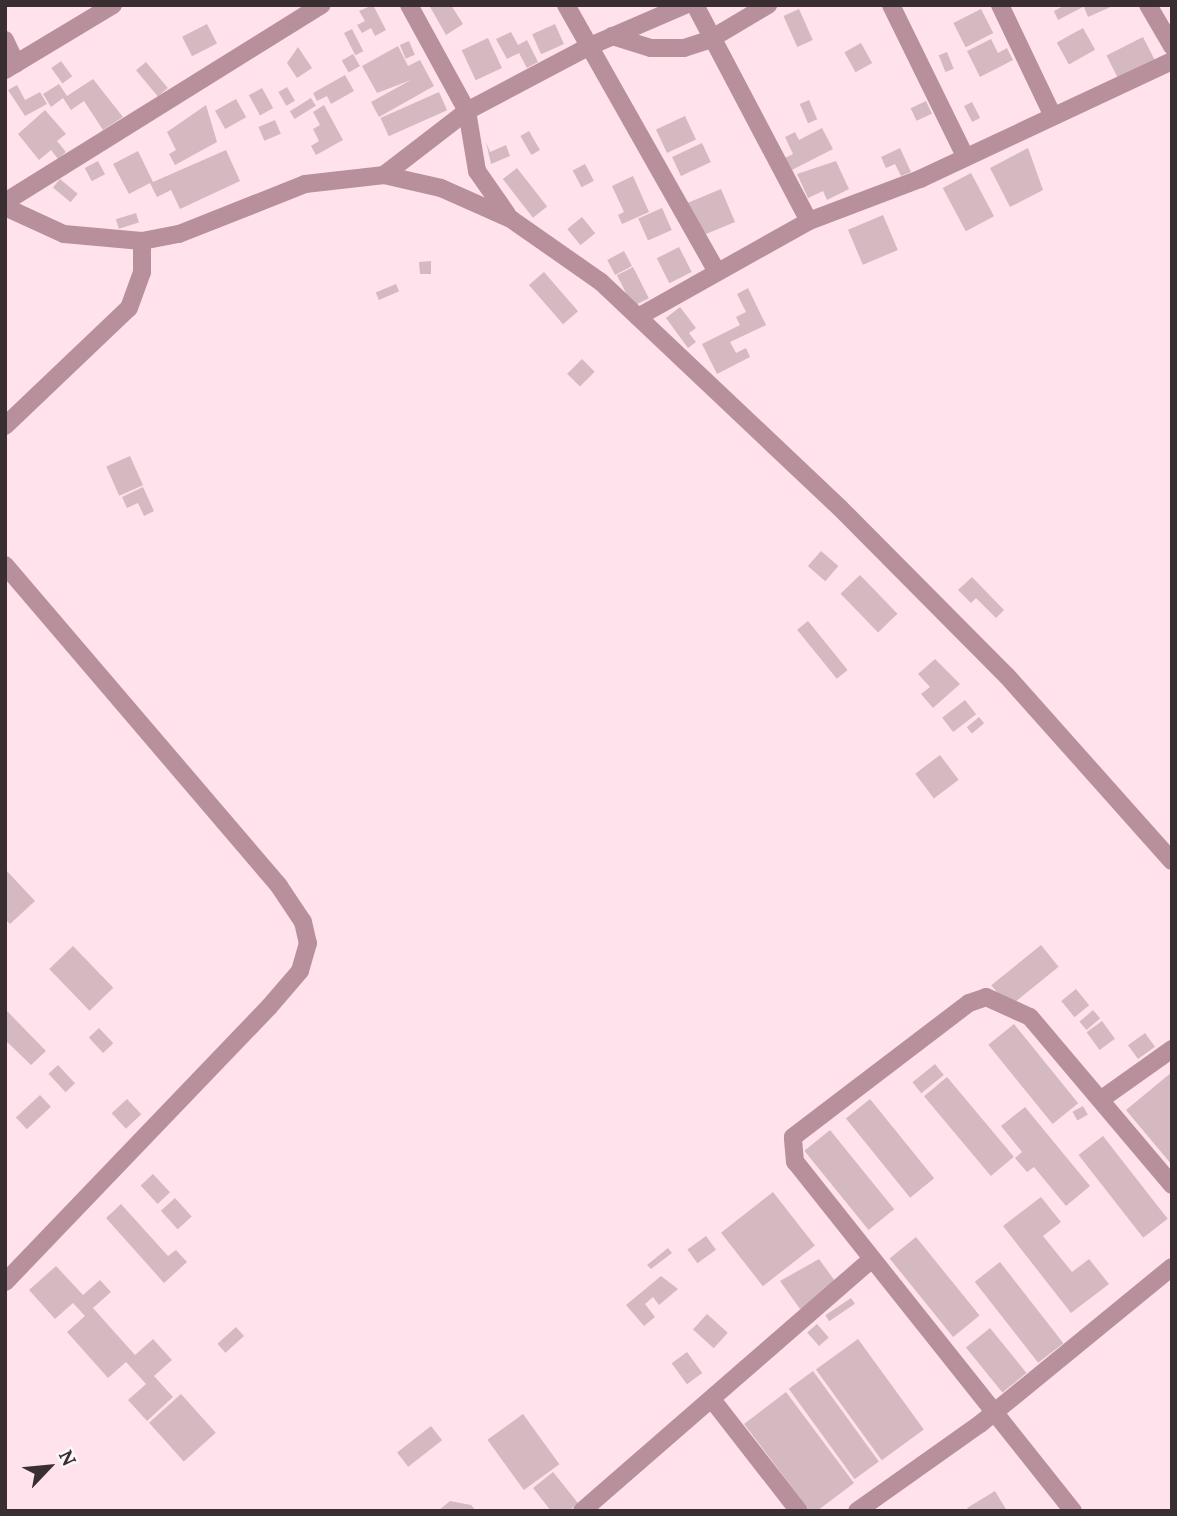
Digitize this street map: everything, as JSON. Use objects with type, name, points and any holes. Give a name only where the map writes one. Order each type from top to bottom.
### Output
[{"type":"street","points":[[5,40],[10,67],[113,5]]},
{"type":"street","points":[[5,202],[322,5]]},
{"type":"street","points":[[409,5],[467,111],[477,171],[511,219]]},
{"type":"street","points":[[566,5],[716,270]]},
{"type":"street","points":[[384,175],[467,111],[590,46],[685,5]]},
{"type":"street","points":[[695,5],[709,40],[809,221]]},
{"type":"street","points":[[612,36],[651,48],[684,48],[709,40],[768,5]]},
{"type":"street","points":[[891,5],[965,156]]},
{"type":"street","points":[[1000,5],[1053,116]]},
{"type":"street","points":[[1148,5],[1172,46]]},
{"type":"street","points":[[638,317],[716,270],[809,221],[965,156],[1172,61]]},
{"type":"street","points":[[5,207],[64,234],[142,242],[179,234],[305,184],[384,175],[441,188],[511,219],[564,251],[638,317],[1007,676],[1172,861]]},
{"type":"street","points":[[5,426],[129,308],[142,272],[142,242]]},
{"type":"street","points":[[5,565],[279,886],[303,922],[309,943],[300,971],[269,1007],[8,1273]]},
{"type":"street","points":[[1073,1511],[795,1162],[793,1137],[968,1003],[986,997],[1030,1017],[1103,1098],[1172,1185]]},
{"type":"street","points":[[1103,1098],[1172,1049]]},
{"type":"street","points":[[582,1511],[714,1402],[872,1259]]},
{"type":"street","points":[[857,1511],[994,1413],[1172,1268]]},
{"type":"street","points":[[714,1402],[799,1511]]},
{"type":"building","points":[[373,5],[386,30],[375,36],[371,28],[362,33],[357,25],[365,21],[359,11]]},
{"type":"building","points":[[429,5],[451,5],[463,24],[446,35]]},
{"type":"building","points":[[1065,5],[1083,7],[1058,20],[1054,11]]},
{"type":"building","points":[[1115,5],[1088,17],[1084,7]]},
{"type":"building","points":[[799,9],[813,40],[797,47],[783,16]]},
{"type":"building","points":[[981,9],[993,33],[966,47],[953,23]]},
{"type":"building","points":[[207,24],[217,44],[192,56],[182,37]]},
{"type":"building","points":[[555,24],[564,44],[541,54],[532,34]]},
{"type":"building","points":[[1083,28],[1095,50],[1069,64],[1057,43]]},
{"type":"building","points":[[352,29],[363,51],[355,55],[344,33]]},
{"type":"building","points":[[511,32],[518,45],[527,40],[538,62],[527,68],[519,53],[507,59],[496,39]]},
{"type":"building","points":[[1143,37],[1155,61],[1119,80],[1106,56]]},
{"type":"building","points":[[488,38],[502,68],[476,80],[462,50]]},
{"type":"building","points":[[991,39],[998,53],[1007,48],[1013,60],[980,77],[967,51]]},
{"type":"building","points":[[409,41],[415,55],[406,59],[400,45]]},
{"type":"building","points":[[861,43],[872,63],[856,72],[844,52]]},
{"type":"building","points":[[398,46],[408,66],[420,60],[434,86],[379,117],[371,102],[411,80],[377,93],[362,66]]},
{"type":"building","points":[[298,47],[312,68],[297,78],[287,63]]},
{"type":"building","points":[[947,52],[954,69],[945,72],[939,55]]},
{"type":"building","points":[[353,54],[360,66],[349,73],[342,60]]},
{"type":"building","points":[[61,61],[72,76],[62,83],[51,68]]},
{"type":"building","points":[[146,62],[168,88],[158,96],[136,70]]},
{"type":"building","points":[[345,75],[354,91],[331,104],[327,96],[317,101],[313,93]]},
{"type":"building","points":[[93,79],[123,117],[103,130],[84,101],[71,110],[63,98],[51,107],[43,94],[59,84],[67,96]]},
{"type":"building","points":[[17,85],[25,100],[40,92],[47,104],[25,116],[8,90]]},
{"type":"building","points":[[287,87],[295,101],[286,106],[278,92]]},
{"type":"building","points":[[262,88],[273,108],[260,115],[249,95]]},
{"type":"building","points":[[439,92],[447,110],[389,136],[381,118]]},
{"type":"building","points":[[311,98],[316,106],[295,119],[290,111]]},
{"type":"building","points":[[236,99],[246,117],[225,129],[215,111]]},
{"type":"building","points":[[809,100],[817,119],[808,123],[800,104]]},
{"type":"building","points":[[926,101],[932,114],[917,121],[911,108]]},
{"type":"building","points":[[972,102],[980,118],[972,122],[964,106]]},
{"type":"building","points":[[206,105],[217,142],[175,165],[169,154],[176,150],[167,132]]},
{"type":"building","points":[[324,105],[343,140],[316,155],[311,146],[319,141],[313,129],[320,125],[313,112]]},
{"type":"building","points":[[45,110],[66,134],[57,141],[66,152],[58,159],[51,150],[39,160],[18,134]]},
{"type":"building","points":[[685,116],[696,140],[667,153],[656,130]]},
{"type":"building","points":[[275,120],[281,134],[264,141],[258,127]]},
{"type":"building","points":[[822,128],[833,149],[792,170],[785,158],[793,154],[785,137],[795,132],[799,140]]},
{"type":"building","points":[[529,131],[540,150],[531,155],[520,136]]},
{"type":"building","points":[[486,142],[490,152],[506,145],[510,156],[491,164]]},
{"type":"building","points":[[702,143],[711,162],[681,176],[672,157]]},
{"type":"building","points":[[900,148],[911,172],[901,176],[895,164],[886,168],[881,157]]},
{"type":"building","points":[[1028,148],[1043,190],[1010,207],[990,168]]},
{"type":"building","points":[[226,150],[240,181],[180,209],[171,190],[157,197],[150,183],[129,194],[113,164],[138,151],[153,182]]},
{"type":"building","points":[[98,161],[105,174],[92,181],[85,168]]},
{"type":"building","points":[[836,161],[849,189],[827,200],[823,191],[808,198],[797,174]]},
{"type":"building","points":[[585,164],[594,181],[582,187],[573,171]]},
{"type":"building","points":[[517,168],[547,207],[533,218],[503,179]]},
{"type":"building","points":[[971,173],[994,216],[966,231],[943,188]]},
{"type":"building","points":[[633,176],[649,212],[622,224],[618,215],[624,212],[612,186]]},
{"type":"building","points":[[60,179],[78,194],[71,202],[53,187]]},
{"type":"building","points":[[721,189],[735,222],[706,234],[685,204]]},
{"type":"building","points":[[662,208],[672,230],[648,241],[638,219]]},
{"type":"building","points":[[136,213],[139,223],[119,229],[116,219]]},
{"type":"building","points":[[883,215],[898,250],[863,265],[848,230]]},
{"type":"building","points":[[582,217],[595,233],[580,245],[567,229]]},
{"type":"building","points":[[679,247],[692,272],[669,283],[657,258]]},
{"type":"building","points":[[624,251],[632,266],[615,275],[607,260]]},
{"type":"building","points":[[431,261],[431,274],[420,274],[419,262]]},
{"type":"building","points":[[633,267],[649,298],[633,306],[617,275]]},
{"type":"building","points":[[544,272],[578,311],[563,324],[529,285]]},
{"type":"building","points":[[396,284],[399,291],[379,300],[376,293]]},
{"type":"building","points":[[748,288],[766,325],[730,342],[736,353],[746,348],[750,357],[717,374],[702,344],[740,325],[736,317],[746,312],[737,294]]},
{"type":"building","points":[[680,307],[696,328],[689,333],[696,342],[688,348],[666,318]]},
{"type":"building","points":[[582,359],[595,372],[580,387],[567,374]]},
{"type":"building","points":[[130,456],[143,485],[119,496],[106,467]]},
{"type":"building","points":[[143,487],[154,511],[144,516],[138,503],[127,508],[122,497]]},
{"type":"building","points":[[821,551],[838,566],[825,581],[808,566]]},
{"type":"building","points":[[860,575],[898,614],[878,633],[841,594]]},
{"type":"building","points":[[972,577],[1004,610],[996,618],[976,598],[971,603],[958,590]]},
{"type":"building","points":[[808,621],[848,670],[837,679],[797,630]]},
{"type":"building","points":[[935,659],[960,684],[933,708],[921,694],[930,687],[918,674]]},
{"type":"building","points":[[965,700],[976,714],[953,732],[942,718]]},
{"type":"building","points":[[979,717],[984,723],[972,733],[967,727]]},
{"type":"building","points":[[940,755],[959,780],[934,798],[915,774]]},
{"type":"building","points":[[5,869],[35,901],[10,924],[5,919]]},
{"type":"building","points":[[1041,945],[1059,967],[1009,1007],[991,985]]},
{"type":"building","points":[[73,946],[113,988],[90,1011],[49,969]]},
{"type":"building","points":[[1076,989],[1089,1005],[1074,1017],[1061,1001]]},
{"type":"building","points":[[5,1009],[46,1051],[31,1065],[5,1040]]},
{"type":"building","points":[[1093,1010],[1100,1018],[1087,1030],[1079,1022]]},
{"type":"building","points":[[1102,1021],[1115,1039],[1100,1050],[1087,1032]]},
{"type":"building","points":[[1014,1024],[1078,1103],[1053,1124],[988,1045]]},
{"type":"building","points":[[99,1028],[113,1043],[103,1053],[89,1038]]},
{"type":"building","points":[[1145,1033],[1155,1047],[1138,1059],[1128,1045]]},
{"type":"building","points":[[935,1064],[944,1075],[921,1093],[912,1082]]},
{"type":"building","points":[[58,1065],[75,1083],[66,1092],[48,1074]]},
{"type":"building","points":[[1172,1072],[1172,1165],[1126,1110]]},
{"type":"building","points":[[947,1077],[1014,1157],[991,1176],[924,1096]]},
{"type":"building","points":[[40,1095],[51,1107],[27,1129],[16,1118]]},
{"type":"building","points":[[127,1099],[141,1114],[126,1129],[112,1113]]},
{"type":"building","points":[[870,1099],[934,1178],[910,1198],[846,1119]]},
{"type":"building","points":[[1083,1106],[1088,1115],[1077,1121],[1073,1112]]},
{"type":"building","points":[[1025,1107],[1090,1186],[1066,1206],[1034,1167],[1027,1172],[1015,1158],[1022,1152],[1001,1126]]},
{"type":"building","points":[[830,1130],[894,1209],[869,1230],[804,1151]]},
{"type":"building","points":[[1103,1136],[1168,1219],[1143,1238],[1079,1155]]},
{"type":"building","points":[[153,1174],[170,1192],[158,1204],[141,1186]]},
{"type":"building","points":[[773,1192],[815,1246],[763,1286],[721,1233]]},
{"type":"building","points":[[1041,1197],[1061,1222],[1043,1236],[1072,1272],[1089,1259],[1109,1284],[1071,1313],[1003,1226]]},
{"type":"building","points":[[175,1198],[192,1217],[178,1229],[161,1211]]},
{"type":"building","points":[[121,1204],[168,1256],[176,1250],[187,1262],[164,1283],[106,1218]]},
{"type":"building","points":[[706,1236],[716,1250],[697,1263],[687,1250]]},
{"type":"building","points":[[916,1237],[980,1315],[953,1337],[890,1258]]},
{"type":"building","points":[[668,1248],[672,1253],[651,1269],[647,1265]]},
{"type":"building","points":[[819,1259],[840,1288],[800,1309],[780,1281]]},
{"type":"building","points":[[1000,1262],[1063,1343],[1038,1363],[975,1282]]},
{"type":"building","points":[[56,1266],[83,1295],[100,1280],[111,1292],[93,1308],[135,1355],[153,1339],[172,1360],[154,1376],[173,1397],[147,1421],[128,1400],[146,1384],[126,1362],[108,1378],[67,1332],[85,1316],[73,1303],[55,1319],[29,1290]]},
{"type":"building","points":[[661,1276],[678,1289],[659,1305],[653,1297],[645,1304],[655,1317],[644,1326],[626,1305]]},
{"type":"building","points":[[851,1298],[855,1304],[829,1321],[825,1315]]},
{"type":"building","points":[[707,1314],[728,1333],[714,1348],[693,1330]]},
{"type":"building","points":[[817,1324],[829,1338],[819,1346],[807,1333]]},
{"type":"building","points":[[236,1327],[244,1336],[225,1353],[217,1344]]},
{"type":"building","points":[[990,1328],[1027,1373],[1002,1393],[966,1348]]},
{"type":"building","points":[[858,1339],[924,1430],[882,1460],[816,1370]]},
{"type":"building","points":[[687,1352],[702,1373],[687,1384],[672,1363]]},
{"type":"building","points":[[813,1371],[879,1462],[855,1479],[789,1389]]},
{"type":"building","points":[[786,1392],[854,1483],[817,1511],[810,1511],[744,1424]]},
{"type":"building","points":[[181,1394],[216,1433],[184,1461],[149,1423]]},
{"type":"building","points":[[523,1414],[559,1464],[524,1490],[487,1440]]},
{"type":"building","points":[[431,1426],[442,1440],[408,1467],[397,1452]]},
{"type":"building","points":[[553,1472],[578,1503],[569,1511],[551,1511],[533,1488]]},
{"type":"building","points":[[995,1491],[1007,1511],[969,1511],[967,1508]]},
{"type":"building","points":[[450,1501],[471,1505],[476,1511],[438,1511]]}]
